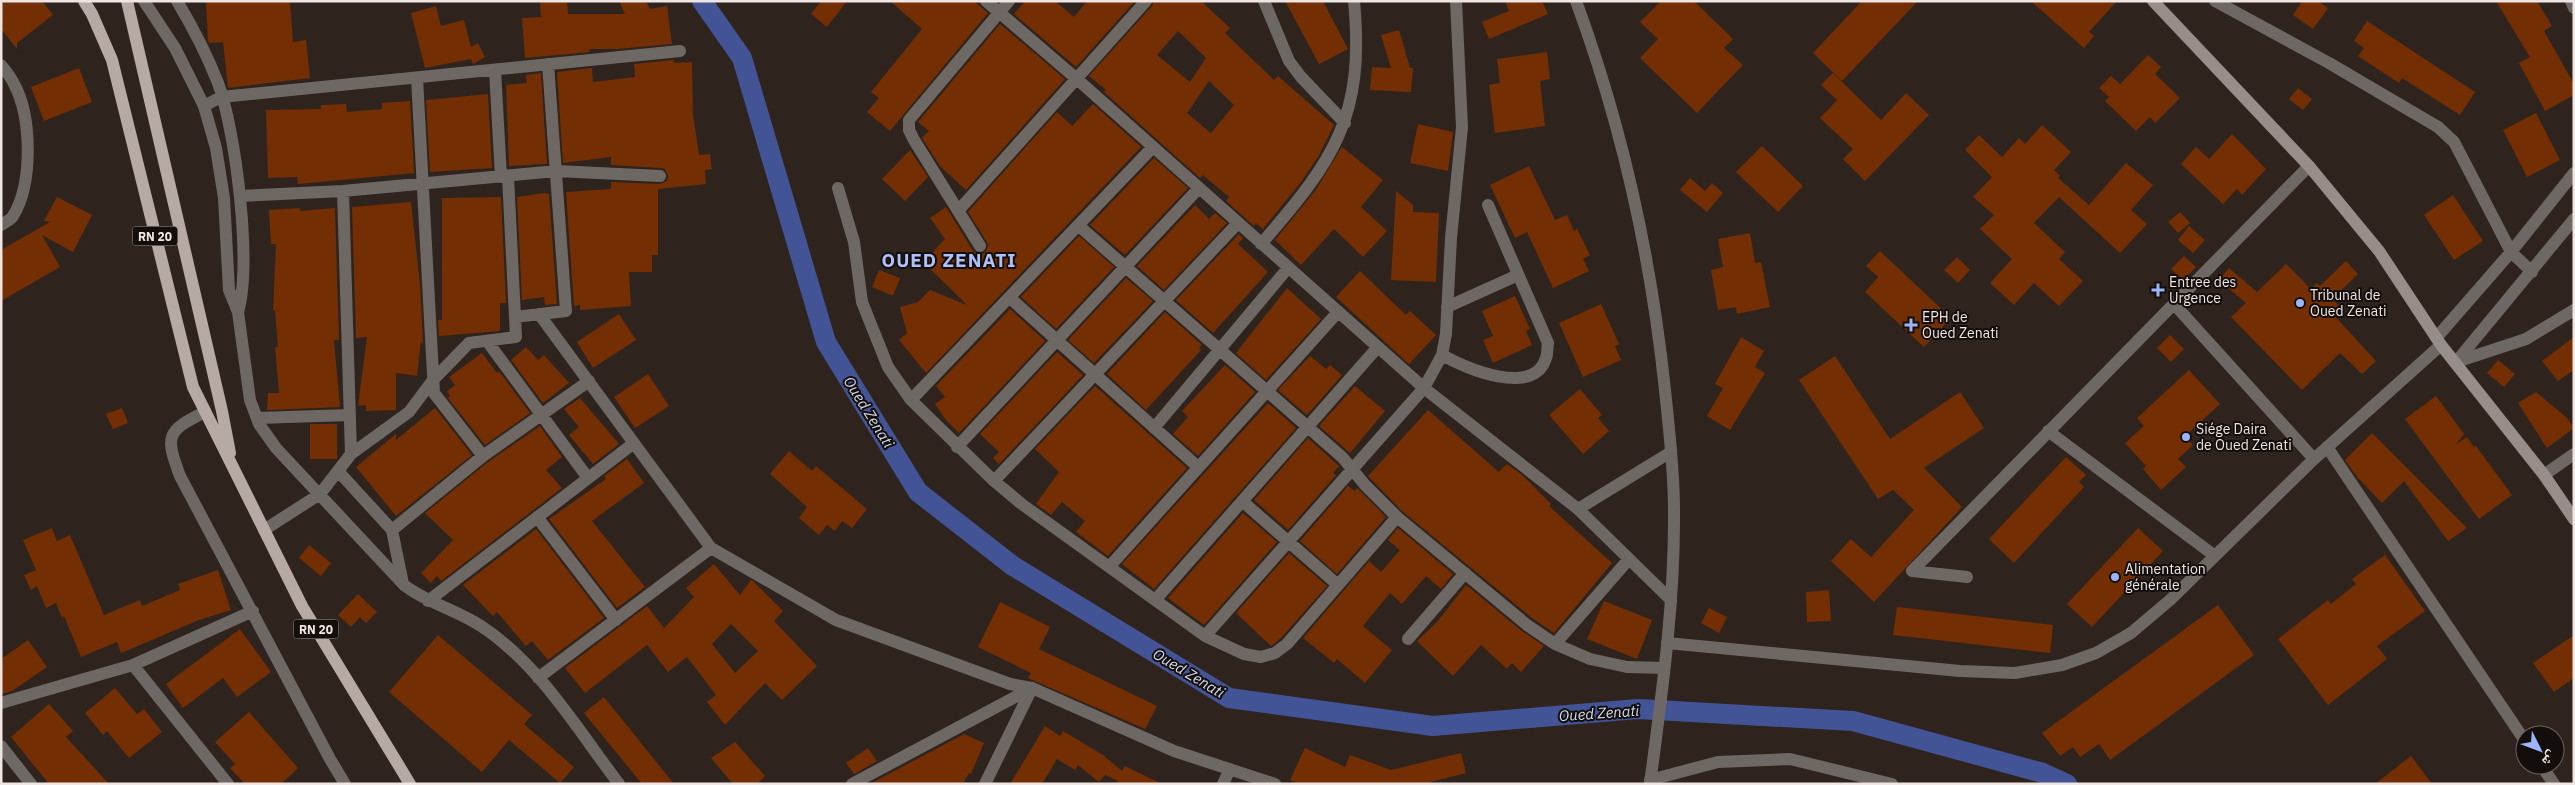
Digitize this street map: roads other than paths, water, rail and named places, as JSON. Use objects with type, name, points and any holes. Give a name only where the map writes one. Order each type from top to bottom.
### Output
[{"type":"main road","name":"RN 20","points":[[84,1],[92,14],[112,60],[193,387],[302,606],[410,784]]},
{"type":"main road","name":"RN 20","points":[[127,1],[222,411],[233,468]]},
{"type":"main road","points":[[2156,2],[2309,166],[2380,251],[2439,341],[2544,474],[2574,519]]},
{"type":"street","points":[[144,1],[175,48],[204,106],[216,148],[224,198],[229,290],[238,312],[250,400],[257,418],[276,448],[404,585],[428,601],[481,626],[507,647],[538,678],[620,784]]},
{"type":"street","points":[[177,1],[218,84],[221,97],[240,196],[243,294],[238,312]]},
{"type":"street","points":[[986,1],[1078,80],[1377,348],[1424,388],[1578,508],[1671,600]]},
{"type":"street","points":[[980,246],[914,140],[909,130],[909,120],[1009,1]]},
{"type":"street","points":[[958,211],[1078,80],[1146,1]]},
{"type":"street","points":[[1264,1],[1289,61],[1301,77],[1345,123]]},
{"type":"street","points":[[1261,244],[1303,196],[1328,159],[1345,123],[1355,83],[1358,42],[1354,1]]},
{"type":"street","points":[[1205,636],[1424,388],[1442,355],[1462,127],[1456,1]]},
{"type":"street","points":[[1576,1],[1614,121],[1640,221],[1659,340],[1671,452],[1674,509],[1671,600],[1655,753],[1650,782],[1718,762],[1790,759],[1892,784]]},
{"type":"street","points":[[2215,1],[2329,63],[2438,127],[2454,142],[2511,252],[2532,272]]},
{"type":"street","points":[[2571,1],[2574,8]]},
{"type":"street","points":[[204,106],[221,97],[680,51]]},
{"type":"street","points":[[515,317],[566,311],[548,64]]},
{"type":"street","points":[[1,65],[15,85],[28,134],[26,172],[21,199],[13,218],[1,225]]},
{"type":"street","points":[[264,530],[320,494],[351,454],[409,412],[433,380],[469,343],[516,337],[505,177],[495,70]]},
{"type":"street","points":[[417,78],[434,393],[482,456]]},
{"type":"street","points":[[911,400],[1153,148]]},
{"type":"street","points":[[1968,577],[1912,570],[2309,166]]},
{"type":"street","points":[[240,196],[343,191],[557,171],[660,176]]},
{"type":"street","points":[[1667,643],[1960,671],[2016,673],[2062,665],[2096,653],[2124,637],[2170,600],[2314,459],[2439,341],[2574,173]]},
{"type":"street","points":[[838,188],[854,242],[862,302],[888,367],[911,400],[994,482],[1205,636],[1244,654],[1261,657],[1275,653],[1287,644],[1397,517]]},
{"type":"street","points":[[958,447],[1199,188]]},
{"type":"street","points":[[343,191],[351,454]]},
{"type":"street","points":[[1442,355],[1462,366],[1504,378],[1520,378],[1536,372],[1546,359],[1548,343],[1488,205]]},
{"type":"street","points":[[2456,362],[2574,220]]},
{"type":"street","points":[[994,482],[1238,223]]},
{"type":"street","points":[[1079,226],[1353,469],[1365,485],[1397,517],[1527,625],[1554,644],[1590,659],[1664,674]]},
{"type":"street","points":[[1154,428],[1288,268]]},
{"type":"street","points":[[1447,307],[1518,275]]},
{"type":"street","points":[[1010,298],[1198,468]]},
{"type":"street","points":[[2174,304],[2314,459]]},
{"type":"street","points":[[2456,362],[2526,339],[2574,310]]},
{"type":"street","points":[[1110,566],[1338,312]]},
{"type":"street","points":[[539,314],[711,548],[836,620],[1010,684],[1032,688],[1149,741],[1275,784]]},
{"type":"street","points":[[487,341],[588,478]]},
{"type":"street","points":[[1156,599],[1377,348]]},
{"type":"street","points":[[392,530],[482,456],[589,381]]},
{"type":"street","points":[[205,412],[183,423],[173,434],[169,448],[180,476],[345,784]]},
{"type":"street","points":[[257,418],[350,415]]},
{"type":"street","points":[[2048,431],[2214,556]]},
{"type":"street","points":[[428,601],[634,443]]},
{"type":"street","points":[[2327,447],[2515,726]]},
{"type":"street","points":[[1578,508],[1671,452]]},
{"type":"street","points":[[2544,474],[2574,454]]},
{"type":"street","points":[[338,471],[392,530],[404,585]]},
{"type":"street","points":[[1242,501],[1338,586]]},
{"type":"street","points":[[537,517],[616,620]]},
{"type":"street","points":[[538,678],[711,548]]},
{"type":"street","points":[[1554,644],[1629,558]]},
{"type":"street","points":[[1408,639],[1465,573]]},
{"type":"street","points":[[1,703],[133,665],[253,611]]},
{"type":"street","points":[[133,665],[228,784]]},
{"type":"street","points":[[852,784],[1032,688]]},
{"type":"street","points":[[986,784],[1032,688]]},
{"type":"street","points":[[1,746],[31,784]]},
{"type":"street","points":[[1223,784],[1230,769]]},
{"type":"waterway","name":"Oued Zenati","points":[[702,1],[742,58],[826,342],[918,492],[1013,566],[1229,698],[1433,726],[1638,709],[1853,721],[2043,773],[2067,784]]},
{"type":"place","name":"Entree des Urgence","points":[[2158,290]]},
{"type":"place","name":"Tribunal de Oued Zenati","points":[[2300,303]]},
{"type":"place","name":"EPH de Oued Zenati","points":[[1911,325]]},
{"type":"place","name":"Siége Daira de Oued Zenati","points":[[2186,437]]},
{"type":"place","name":"Alimentation générale","points":[[2115,577]]},
{"type":"district","name":"OUED ZENATI","points":[[949,260]]}]
